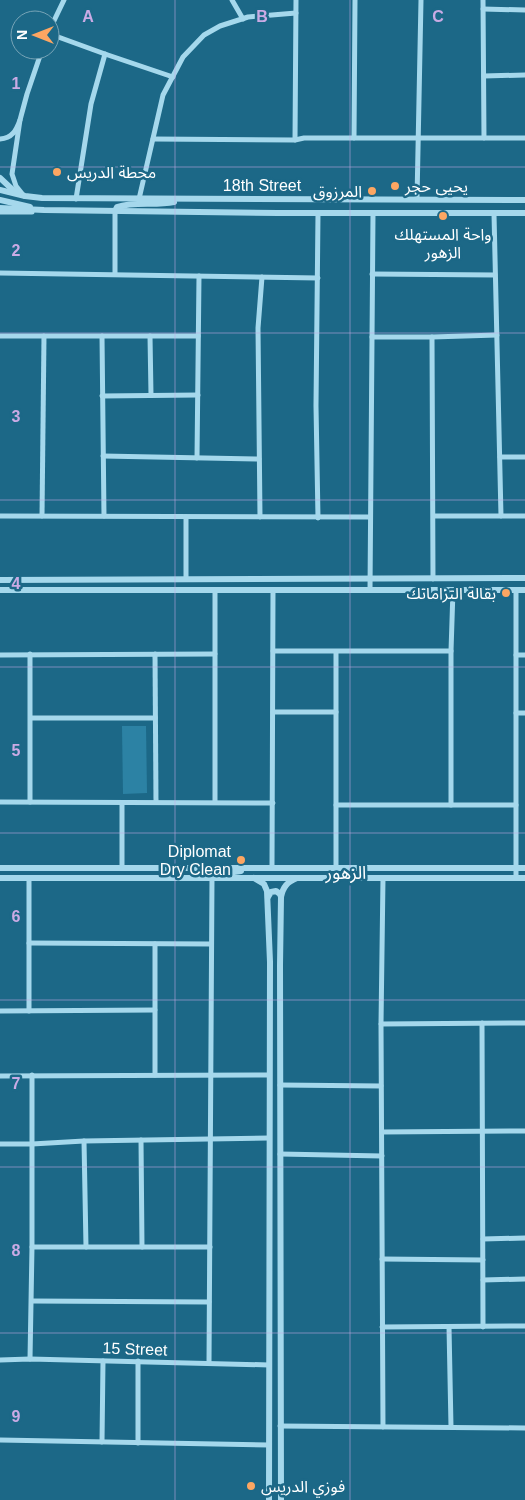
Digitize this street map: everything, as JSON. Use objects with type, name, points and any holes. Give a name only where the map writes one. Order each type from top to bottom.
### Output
[{"type":"street","points":[[232,0],[243,19]]},
{"type":"street","points":[[295,140],[296,0]]},
{"type":"street","points":[[354,138],[355,0]]},
{"type":"street","points":[[417,199],[421,0]]},
{"type":"street","points":[[484,0],[484,138]]},
{"type":"street","points":[[484,9],[525,10]]},
{"type":"street","points":[[139,199],[163,96],[183,57],[204,35],[220,26],[248,17],[296,14]]},
{"type":"street","points":[[60,38],[173,77]]},
{"type":"street","points":[[76,199],[92,104],[105,54]]},
{"type":"street","points":[[25,196],[16,186],[12,174],[20,120],[39,60]]},
{"type":"street","points":[[484,76],[525,75]]},
{"type":"street","points":[[0,139],[12,135],[20,120]]},
{"type":"street","points":[[153,139],[525,138]]},
{"type":"street","points":[[0,178],[17,195]]},
{"type":"street","name":"18th Street","points":[[0,190],[25,196],[76,199],[525,200]]},
{"type":"street","points":[[115,274],[115,211],[117,207],[126,204],[165,204],[187,199]]},
{"type":"street","points":[[0,200],[44,210]]},
{"type":"street","points":[[0,210],[318,214],[525,213]]},
{"type":"street","points":[[318,214],[316,406],[318,518]]},
{"type":"street","points":[[370,590],[373,214]]},
{"type":"street","points":[[494,214],[501,516]]},
{"type":"street","points":[[0,273],[318,278]]},
{"type":"street","points":[[372,274],[496,275]]},
{"type":"street","points":[[197,458],[199,276]]},
{"type":"street","points":[[260,517],[258,328],[262,277]]},
{"type":"street","points":[[0,336],[198,336]]},
{"type":"street","points":[[42,516],[44,336]]},
{"type":"street","points":[[102,336],[104,516]]},
{"type":"street","points":[[150,336],[151,395]]},
{"type":"street","points":[[372,337],[497,336]]},
{"type":"street","points":[[432,337],[433,579]]},
{"type":"street","points":[[102,396],[198,395]]},
{"type":"street","points":[[103,456],[259,459]]},
{"type":"street","points":[[500,457],[525,457]]},
{"type":"street","points":[[0,516],[370,517]]},
{"type":"street","points":[[434,516],[525,516]]},
{"type":"street","points":[[186,517],[186,579]]},
{"type":"street","points":[[0,580],[525,578]]},
{"type":"street","points":[[0,590],[525,590]]},
{"type":"street","points":[[215,590],[216,802]]},
{"type":"street","points":[[272,868],[274,590]]},
{"type":"street","points":[[451,805],[450,651],[453,590]]},
{"type":"street","points":[[516,590],[516,878]]},
{"type":"street","points":[[273,651],[450,651]]},
{"type":"street","points":[[336,652],[336,868]]},
{"type":"street","points":[[30,654],[30,802]]},
{"type":"street","points":[[155,654],[156,802]]},
{"type":"street","points":[[0,655],[215,654]]},
{"type":"street","points":[[516,655],[525,655]]},
{"type":"street","points":[[273,712],[336,712]]},
{"type":"street","points":[[516,714],[525,713]]},
{"type":"street","points":[[30,718],[156,718]]},
{"type":"street","points":[[0,802],[272,802]]},
{"type":"street","points":[[122,803],[122,868]]},
{"type":"street","points":[[336,805],[516,805]]},
{"type":"street","points":[[0,868],[525,868]]},
{"type":"street","points":[[209,1363],[212,874],[252,868]]},
{"type":"street","points":[[0,878],[525,878]]},
{"type":"street","points":[[29,878],[29,1011]]},
{"type":"street","points":[[254,878],[264,884],[268,897],[270,962],[269,1500]]},
{"type":"street","points":[[281,1500],[281,897],[282,891],[287,884],[297,878]]},
{"type":"street","points":[[383,878],[381,1024],[383,1427]]},
{"type":"street","points":[[268,897],[271,892],[276,891],[281,897]]},
{"type":"street","points":[[29,943],[211,944]]},
{"type":"street","points":[[155,944],[155,1075]]},
{"type":"street","points":[[0,1011],[155,1010]]},
{"type":"street","points":[[482,1023],[483,1327]]},
{"type":"street","points":[[381,1024],[525,1023]]},
{"type":"street","points":[[0,1076],[270,1075]]},
{"type":"street","points":[[30,1359],[32,1301],[32,1076]]},
{"type":"street","points":[[280,1085],[381,1086]]},
{"type":"street","points":[[382,1132],[525,1131]]},
{"type":"street","points":[[0,1144],[270,1138]]},
{"type":"street","points":[[141,1140],[142,1247]]},
{"type":"street","points":[[84,1141],[86,1247]]},
{"type":"street","points":[[280,1154],[382,1156]]},
{"type":"street","points":[[483,1238],[525,1238]]},
{"type":"street","points":[[32,1247],[210,1247]]},
{"type":"street","points":[[382,1259],[483,1260]]},
{"type":"street","points":[[483,1280],[525,1280]]},
{"type":"street","points":[[32,1301],[209,1302]]},
{"type":"street","points":[[382,1328],[525,1326]]},
{"type":"street","points":[[449,1327],[451,1427]]},
{"type":"street","name":"15 Street","points":[[0,1360],[102,1360],[269,1365]]},
{"type":"street","points":[[102,1360],[102,1442]]},
{"type":"street","points":[[138,1362],[138,1443]]},
{"type":"street","points":[[280,1426],[525,1428]]},
{"type":"street","points":[[0,1440],[269,1445]]},
{"type":"shaded area","points":[[122,726],[146,726],[147,793],[123,794]]},
{"type":"place","name":"محطة الدريس","points":[[57,172]]},
{"type":"place","name":"يحيى حجر","points":[[395,186]]},
{"type":"place","name":"المرزوق","points":[[372,191]]},
{"type":"place","name":"واحة المستهلك الزهور","points":[[443,216]]},
{"type":"place","name":"بقالة التزاماتك","points":[[506,593]]},
{"type":"place","name":"Diplomat Dry Clean","points":[[241,860]]},
{"type":"place","name":"فوزي الدريس","points":[[251,1486]]},
{"type":"district","name":"الزهور","points":[[346,873]]}]
